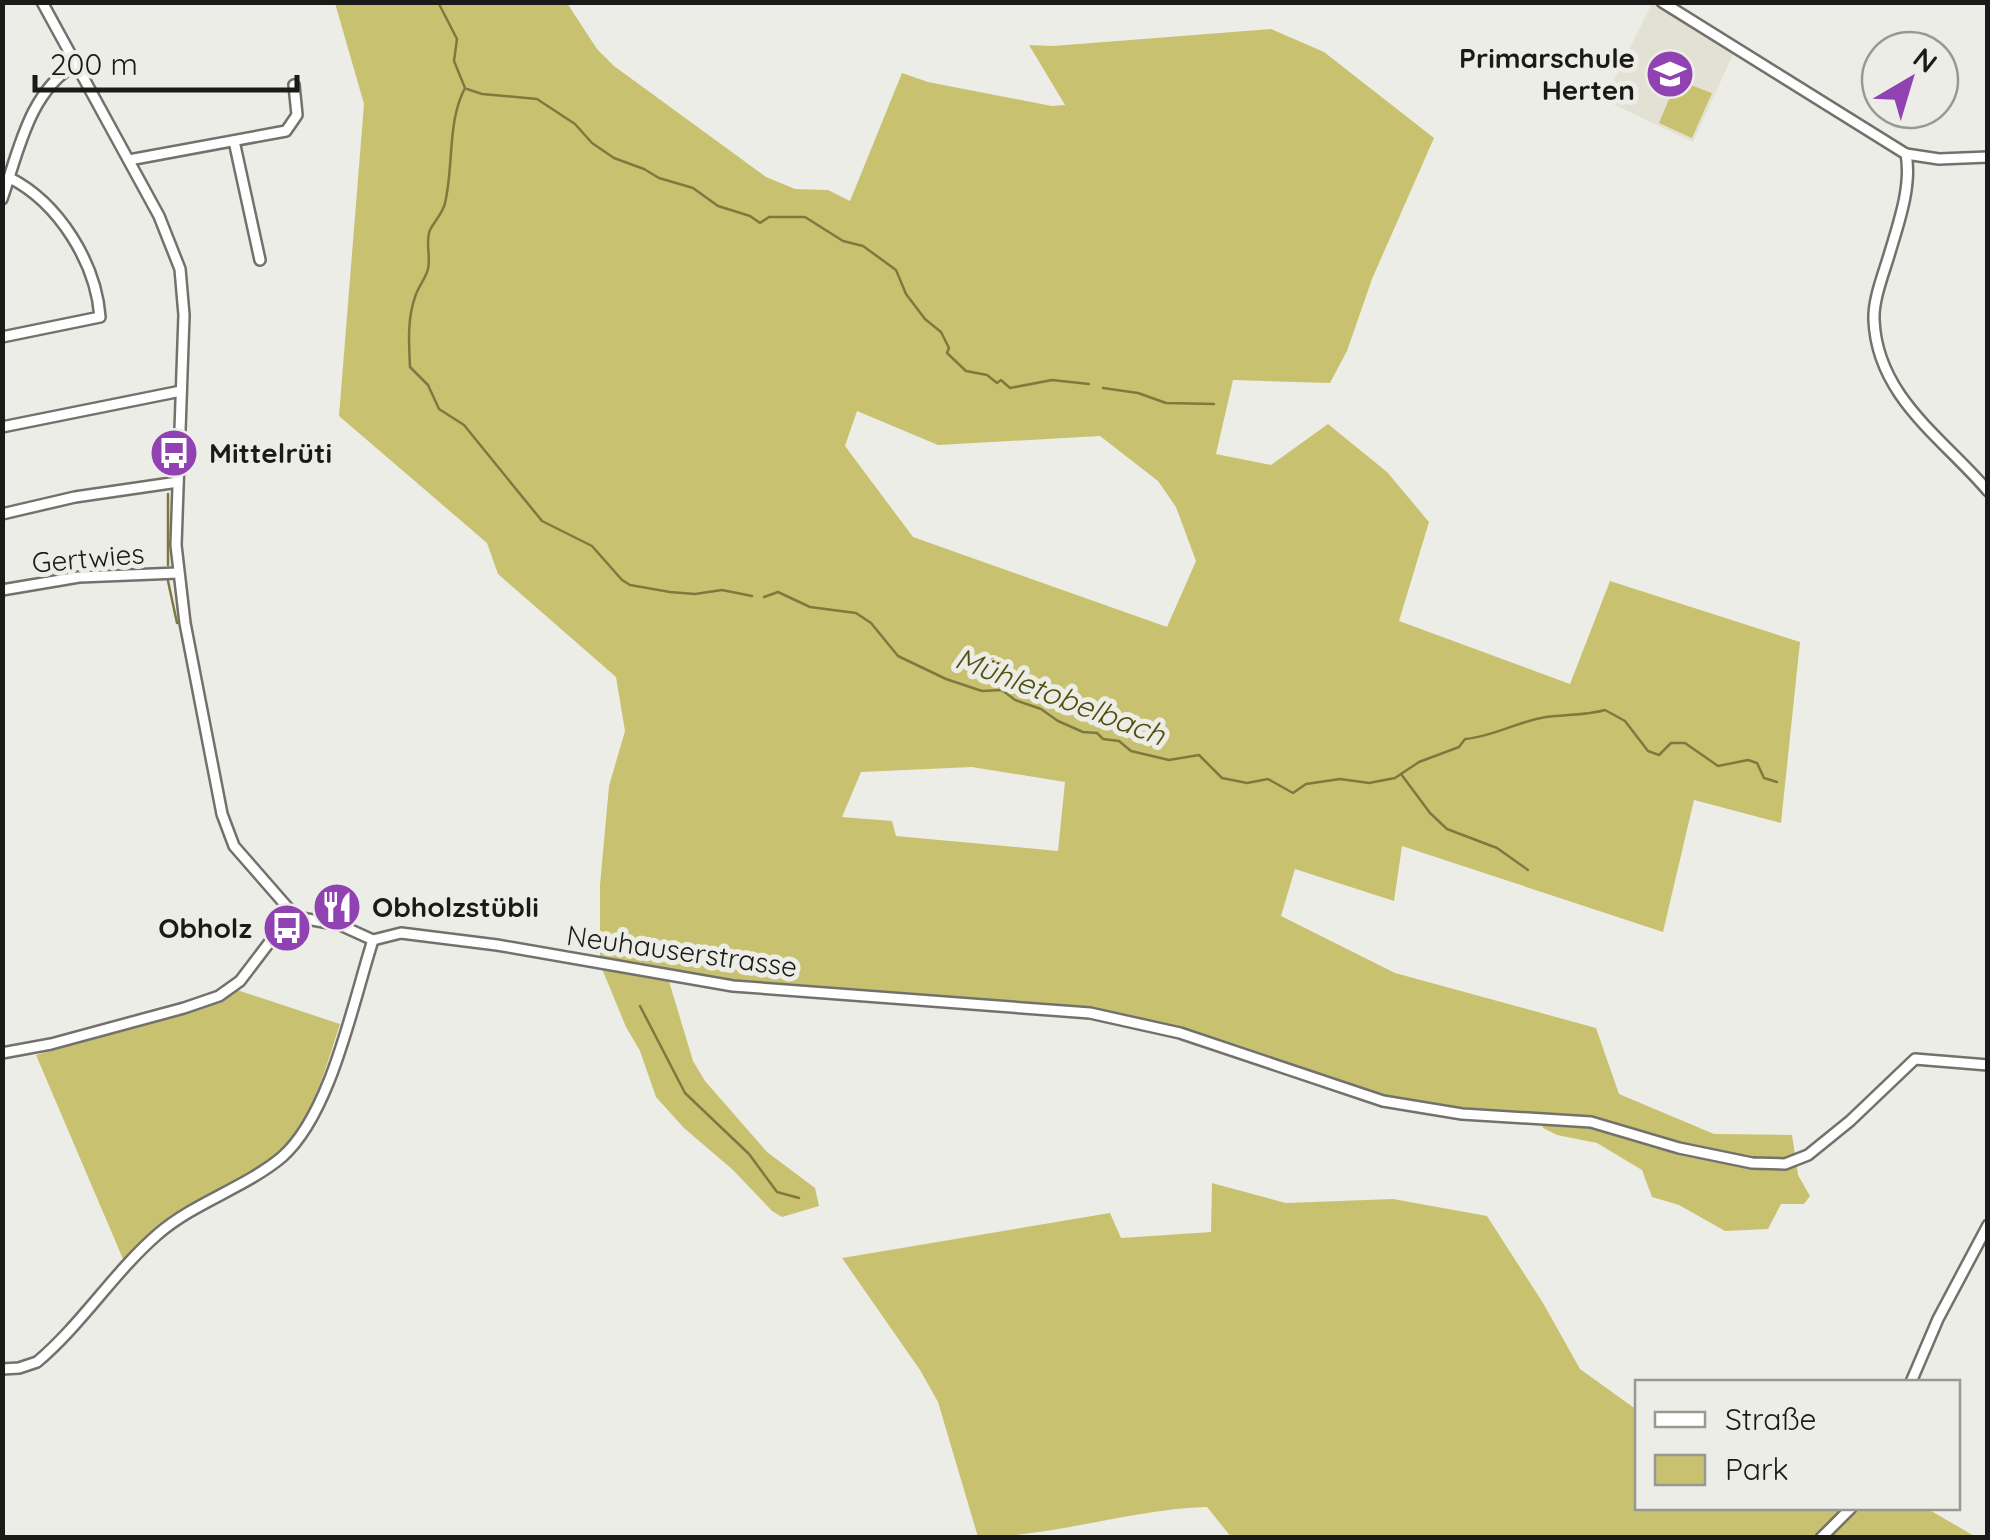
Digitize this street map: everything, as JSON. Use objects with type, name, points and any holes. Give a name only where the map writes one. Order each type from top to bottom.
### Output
[{"type":"street","points":[[2,1052],[50,1044],[219,996],[240,981],[291,914],[234,846],[222,814],[178,573],[184,314],[180,269],[159,216],[42,2]]},
{"type":"street","points":[[1662,2],[1906,154],[1939,159],[1988,158]]},
{"type":"street","points":[[2,199],[46,86],[76,64]]},
{"type":"street","points":[[129,160],[286,130],[298,114],[294,85]]},
{"type":"street","points":[[234,141],[260,260]]},
{"type":"street","points":[[1906,154],[1909,168],[1900,218],[1874,320],[1881,352],[1895,389],[1916,419],[1988,491]]},
{"type":"street","points":[[2,336],[100,317],[90,273],[76,244],[47,204],[10,178]]},
{"type":"street","points":[[2,427],[181,392]]},
{"type":"street","name":"Gertwies","points":[[2,514],[76,497],[178,482]]},
{"type":"street","name":"Gertwies","points":[[2,590],[78,577],[178,573]]},
{"type":"street","name":"Neuhauserstrasse","points":[[291,914],[340,925],[373,940],[401,933],[733,986],[1090,1013],[1180,1032],[1383,1101],[1462,1114],[1591,1122],[1679,1148],[1752,1163],[1785,1164],[1808,1155],[1915,1059],[1988,1066]]},
{"type":"street","points":[[2,1370],[37,1362],[158,1234],[256,1176],[294,1144],[324,1094],[373,940]]},
{"type":"street","points":[[1912,1380],[1938,1319],[1988,1225]]},
{"type":"street","points":[[1821,1538],[1850,1510]]},
{"type":"shaded area","name":"Primarschule Herten","points":[[1652,3],[1662,3],[1736,48],[1693,142],[1604,100]]},
{"type":"green space","points":[[335,3],[567,3],[597,49],[614,66],[766,177],[795,189],[828,190],[850,201],[902,73],[928,82],[1052,106],[1065,105],[1029,45],[1271,29],[1324,52],[1434,138],[1372,279],[1347,351],[1330,383],[1233,380],[1216,454],[1271,465],[1328,424],[1387,472],[1429,522],[1399,621],[1570,684],[1610,581],[1800,642],[1781,823],[1694,800],[1663,932],[1402,846],[1394,901],[1295,869],[1281,916],[1395,973],[1596,1028],[1619,1094],[1714,1134],[1792,1135],[1798,1175],[1810,1196],[1804,1204],[1781,1204],[1768,1229],[1725,1231],[1679,1205],[1652,1197],[1642,1170],[1597,1143],[1543,1128],[1541,1119],[1383,1101],[1180,1033],[1090,1013],[668,978],[693,1061],[705,1081],[767,1152],[815,1188],[819,1206],[782,1217],[772,1211],[656,1097],[640,1051],[600,964],[600,885],[609,786],[625,731],[616,677],[498,574],[487,543],[339,416],[364,104]],"holes":[[[857,411],[938,445],[1100,436],[1158,481],[1176,507],[1196,561],[1167,627],[913,537],[845,446]],[[972,767],[1065,782],[1058,851],[896,836],[892,821],[842,817],[861,772]]]},
{"type":"green space","points":[[1677,80],[1712,93],[1692,138],[1659,123]]},
{"type":"green space","points":[[237,990],[340,1024],[320,1085],[301,1123],[275,1155],[177,1216],[123,1259],[36,1055],[206,1007]]},
{"type":"green space","points":[[1212,1183],[1286,1203],[1393,1199],[1487,1216],[1580,1369],[1635,1409],[1635,1510],[1929,1510],[1976,1537],[1232,1538],[1207,1507],[1035,1533],[978,1537],[938,1402],[842,1258],[1110,1213],[1121,1238],[1211,1232]]},
{"type":"waterway","name":"Mühletobelbach","points":[[438,2],[457,39],[454,61],[465,88],[453,129],[445,203],[430,230],[428,269],[411,314],[410,367],[428,385],[439,409],[464,425],[542,521],[592,546],[622,580],[670,592],[722,590],[752,596]]},
{"type":"waterway","points":[[467,89],[537,99],[575,124],[592,143],[614,158],[693,188],[718,206],[760,223],[769,217],[805,217],[843,241],[863,246],[896,270],[906,294],[941,332],[949,348],[947,353],[966,371],[987,375],[997,383],[1001,380],[1010,388],[1052,380],[1089,384]]},
{"type":"waterway","points":[[1103,388],[1138,393],[1166,403],[1214,404]]},
{"type":"waterway","points":[[168,474],[170,449]]},
{"type":"waterway","points":[[168,494],[168,565]]},
{"type":"waterway","points":[[168,581],[177,623]]},
{"type":"waterway","name":"Mühletobelbach","points":[[764,597],[778,592],[810,607],[856,613],[871,623],[898,656],[946,679],[982,691],[1002,690],[1058,721],[1083,732],[1097,733],[1103,739],[1119,741],[1131,751],[1169,760],[1199,755],[1222,778],[1247,783],[1268,779],[1293,793],[1306,784],[1340,779],[1369,783],[1395,778],[1419,762],[1459,747],[1465,739],[1541,718],[1605,710],[1625,721],[1648,751],[1659,755],[1671,743],[1685,743],[1718,766],[1748,760],[1757,763],[1764,778],[1777,782]]},
{"type":"waterway","points":[[1401,774],[1447,829],[1497,848],[1528,870]]},
{"type":"waterway","points":[[640,1006],[685,1093],[749,1154],[777,1192],[799,1198]]},
{"type":"place","name":"Primarschule Herten","points":[[1670,74]]},
{"type":"place","name":"Mittelrüti","points":[[174,453]]},
{"type":"place","name":"Obholzstübli","points":[[337,907]]},
{"type":"place","name":"Obholz","points":[[287,928]]}]
